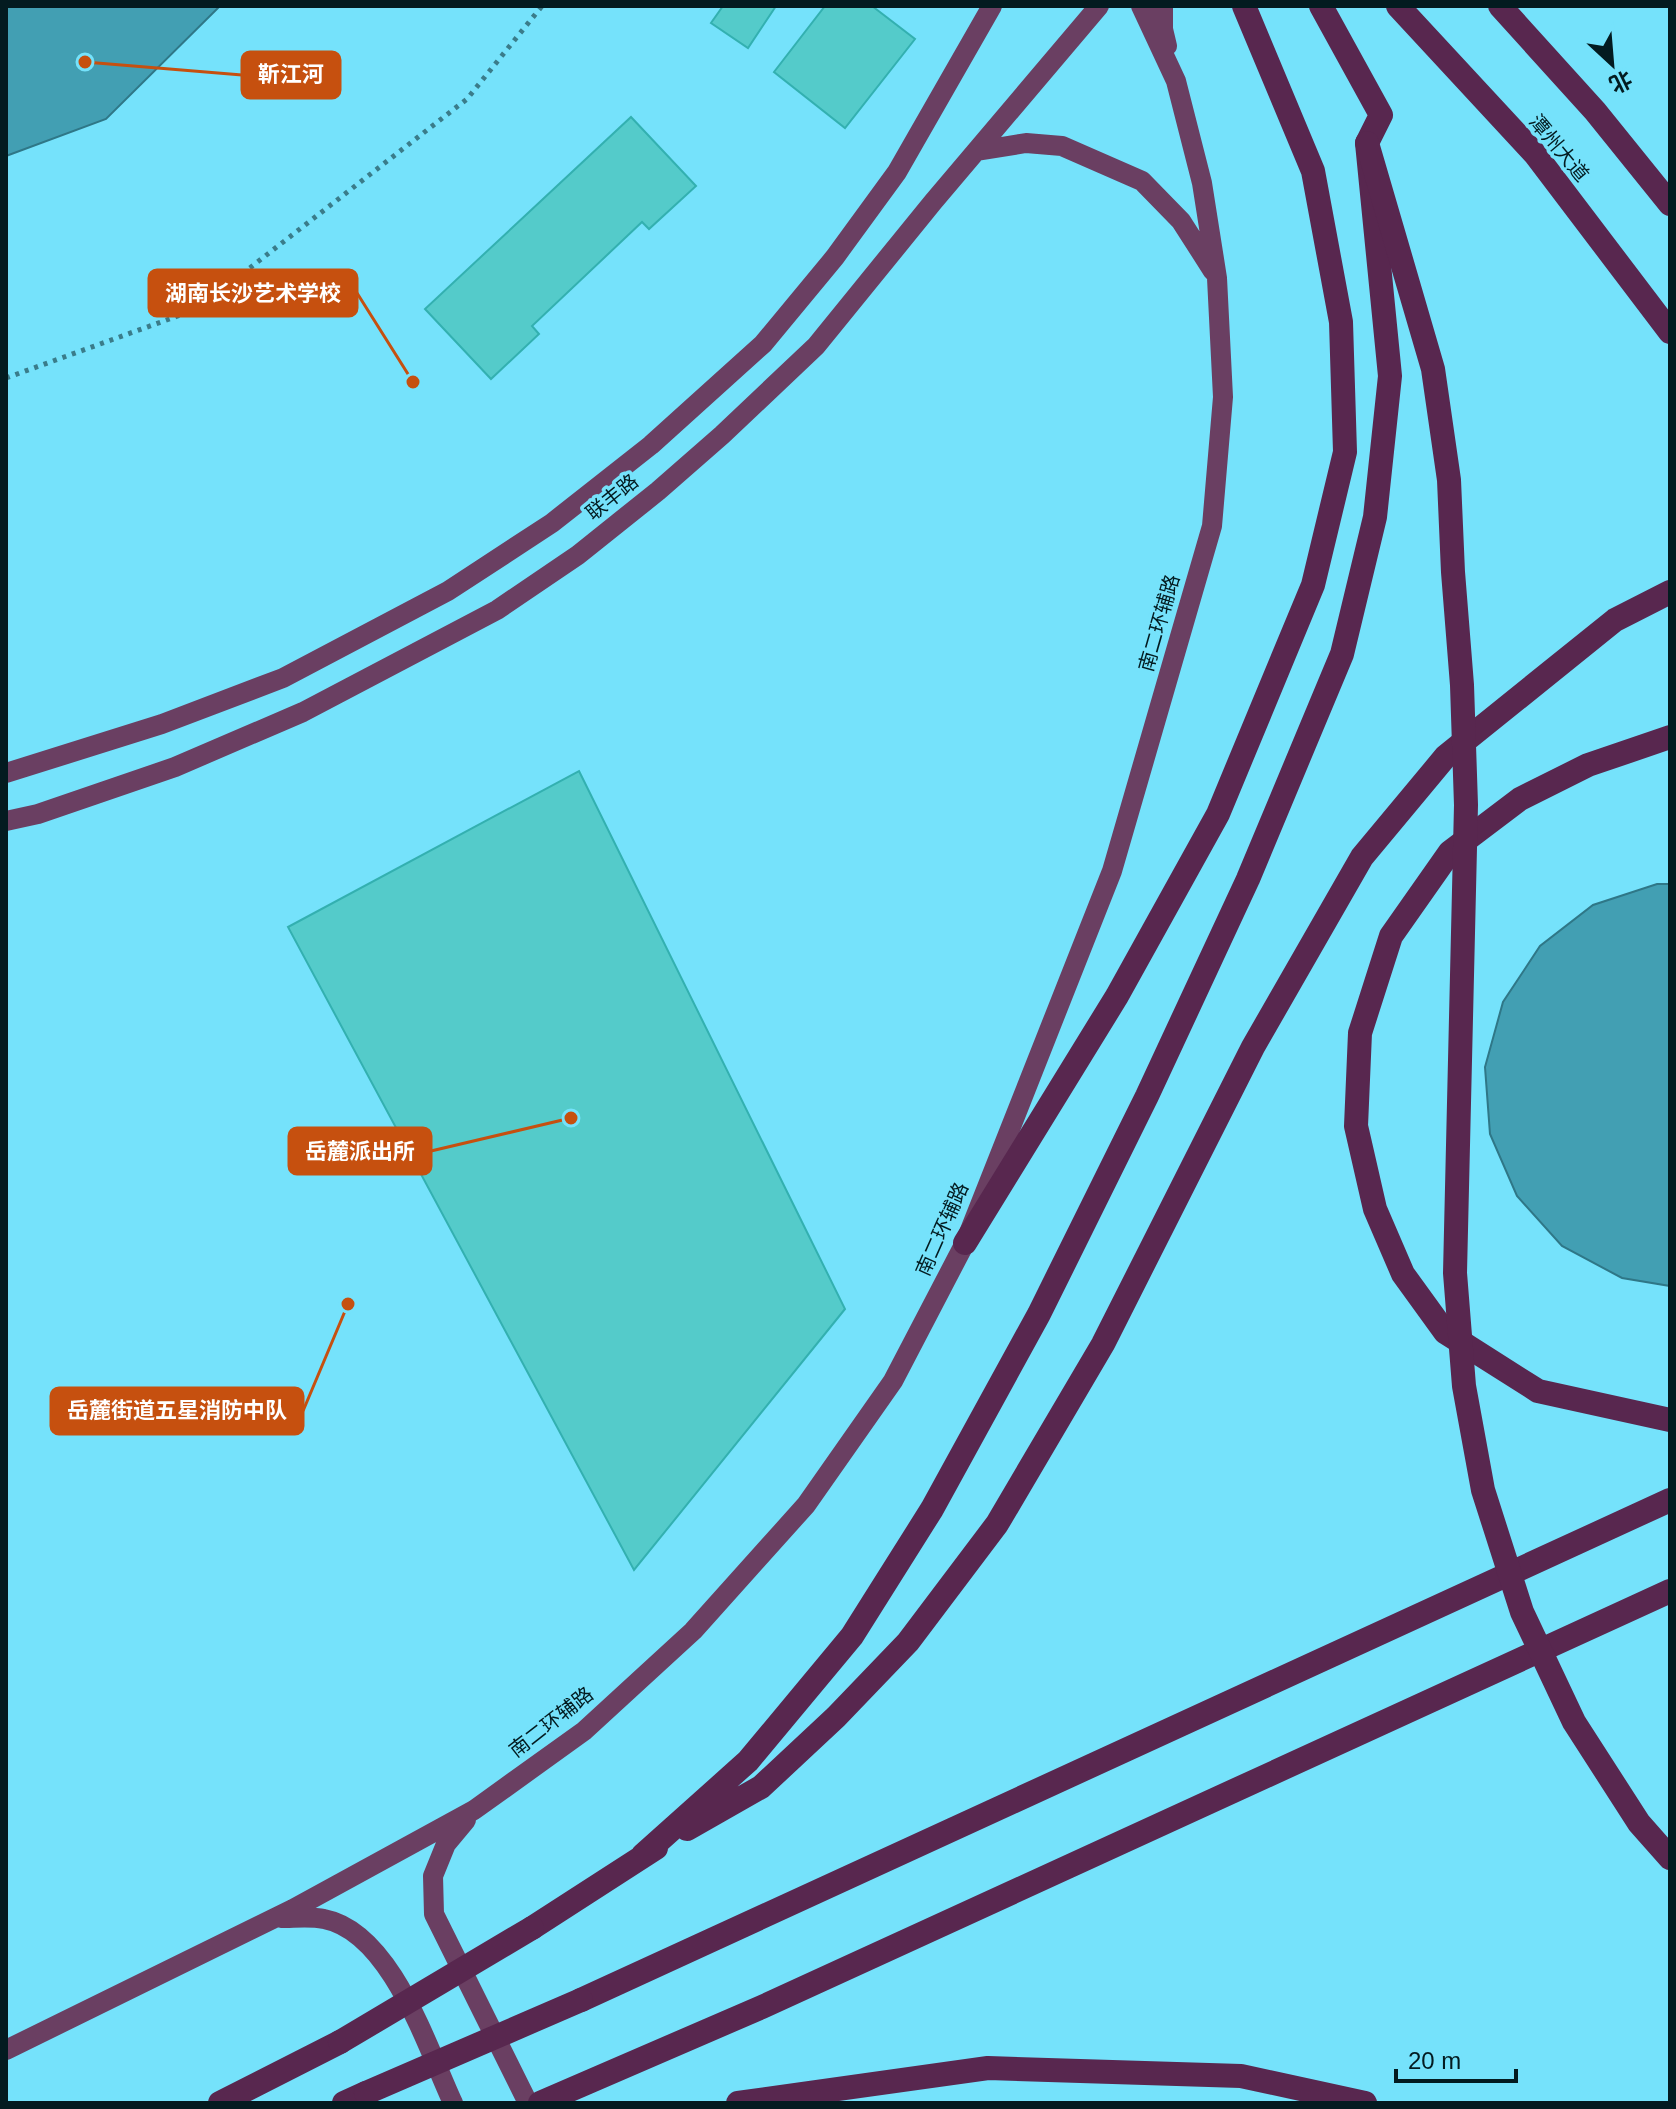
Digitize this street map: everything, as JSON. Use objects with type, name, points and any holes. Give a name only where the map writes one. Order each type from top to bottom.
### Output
[{"type":"highway","points":[[965,1243],[1117,996],[1218,814],[1313,585],[1345,452],[1341,322],[1313,171],[1244,6]]},
{"type":"highway","points":[[643,1855],[748,1761],[852,1636],[932,1509],[1039,1314],[1147,1096],[1248,879],[1342,654],[1375,517],[1390,376],[1367,143],[1381,115],[1321,6]]},
{"type":"highway","name":"潭州大道","points":[[1398,6],[1535,154],[1670,332]]},
{"type":"highway","points":[[1500,6],[1595,111],[1670,204]]},
{"type":"highway","points":[[1367,143],[1433,369],[1449,480],[1466,805],[1455,1273],[1464,1386],[1483,1490],[1522,1612],[1574,1722],[1639,1823],[1670,1858]]},
{"type":"highway","points":[[220,2103],[340,2042],[532,1928],[643,1855],[761,1787],[836,1717],[908,1642],[997,1524],[1103,1344],[1253,1047],[1362,857],[1446,756],[1615,620],[1670,592]]},
{"type":"highway","points":[[1670,737],[1588,765],[1520,799],[1450,852],[1391,936],[1360,1033],[1356,1126],[1375,1209],[1403,1274],[1445,1332],[1538,1391],[1670,1420]]},
{"type":"highway","points":[[355,2098],[581,2000],[1670,1500]]},
{"type":"highway","points":[[540,2103],[762,2007],[1670,1591]]},
{"type":"highway","points":[[738,2103],[988,2068],[1241,2076],[1365,2103]]},
{"type":"main road","name":"联丰路","points":[[6,773],[162,724],[283,678],[448,591],[552,523],[651,445],[763,344],[835,257],[897,172],[992,6]]},
{"type":"main road","name":"联丰路","points":[[6,821],[38,814],[175,767],[303,712],[497,610],[578,555],[701,454],[816,346],[1099,6]]},
{"type":"main road","name":"南二环辅路","points":[[6,2050],[275,1918],[474,1810],[584,1731],[693,1631],[806,1505],[893,1381],[965,1243],[1112,871],[1212,526],[1223,397],[1217,278],[1202,183],[1176,81],[1141,6]]},
{"type":"main road","points":[[1163,6],[1163,29],[1176,81]]},
{"type":"main road","points":[[977,151],[1026,143],[1062,146],[1142,181],[1181,221],[1217,278]]},
{"type":"main road","points":[[474,1810],[446,1844],[433,1876],[434,1914],[528,2103]]},
{"type":"main road","points":[[275,1918],[324,1919],[351,1929],[375,1948],[394,1974],[453,2103]]},
{"type":"path","points":[[6,378],[197,309],[467,99],[542,6]]},
{"type":"water","points":[[6,6],[220,6],[106,119],[6,156]]},
{"type":"water","points":[[1657,884],[1670,884],[1670,1286],[1622,1278],[1562,1246],[1517,1196],[1490,1134],[1485,1067],[1503,1002],[1540,946],[1593,905]]},
{"type":"building","points":[[723,6],[776,6],[748,48],[711,23]]},
{"type":"building","points":[[825,6],[872,6],[915,39],[845,128],[774,72]]},
{"type":"building","points":[[631,117],[696,186],[649,229],[642,222],[532,326],[539,334],[491,379],[425,309]]},
{"type":"building","points":[[579,771],[845,1309],[634,1570],[288,927]]},
{"type":"place","name":"靳江河","points":[[85,62]]},
{"type":"place","name":"湖南长沙艺术学校","points":[[413,382]]},
{"type":"place","name":"岳麓派出所","points":[[571,1118]]},
{"type":"place","name":"岳麓街道五星消防中队","points":[[348,1304]]}]
